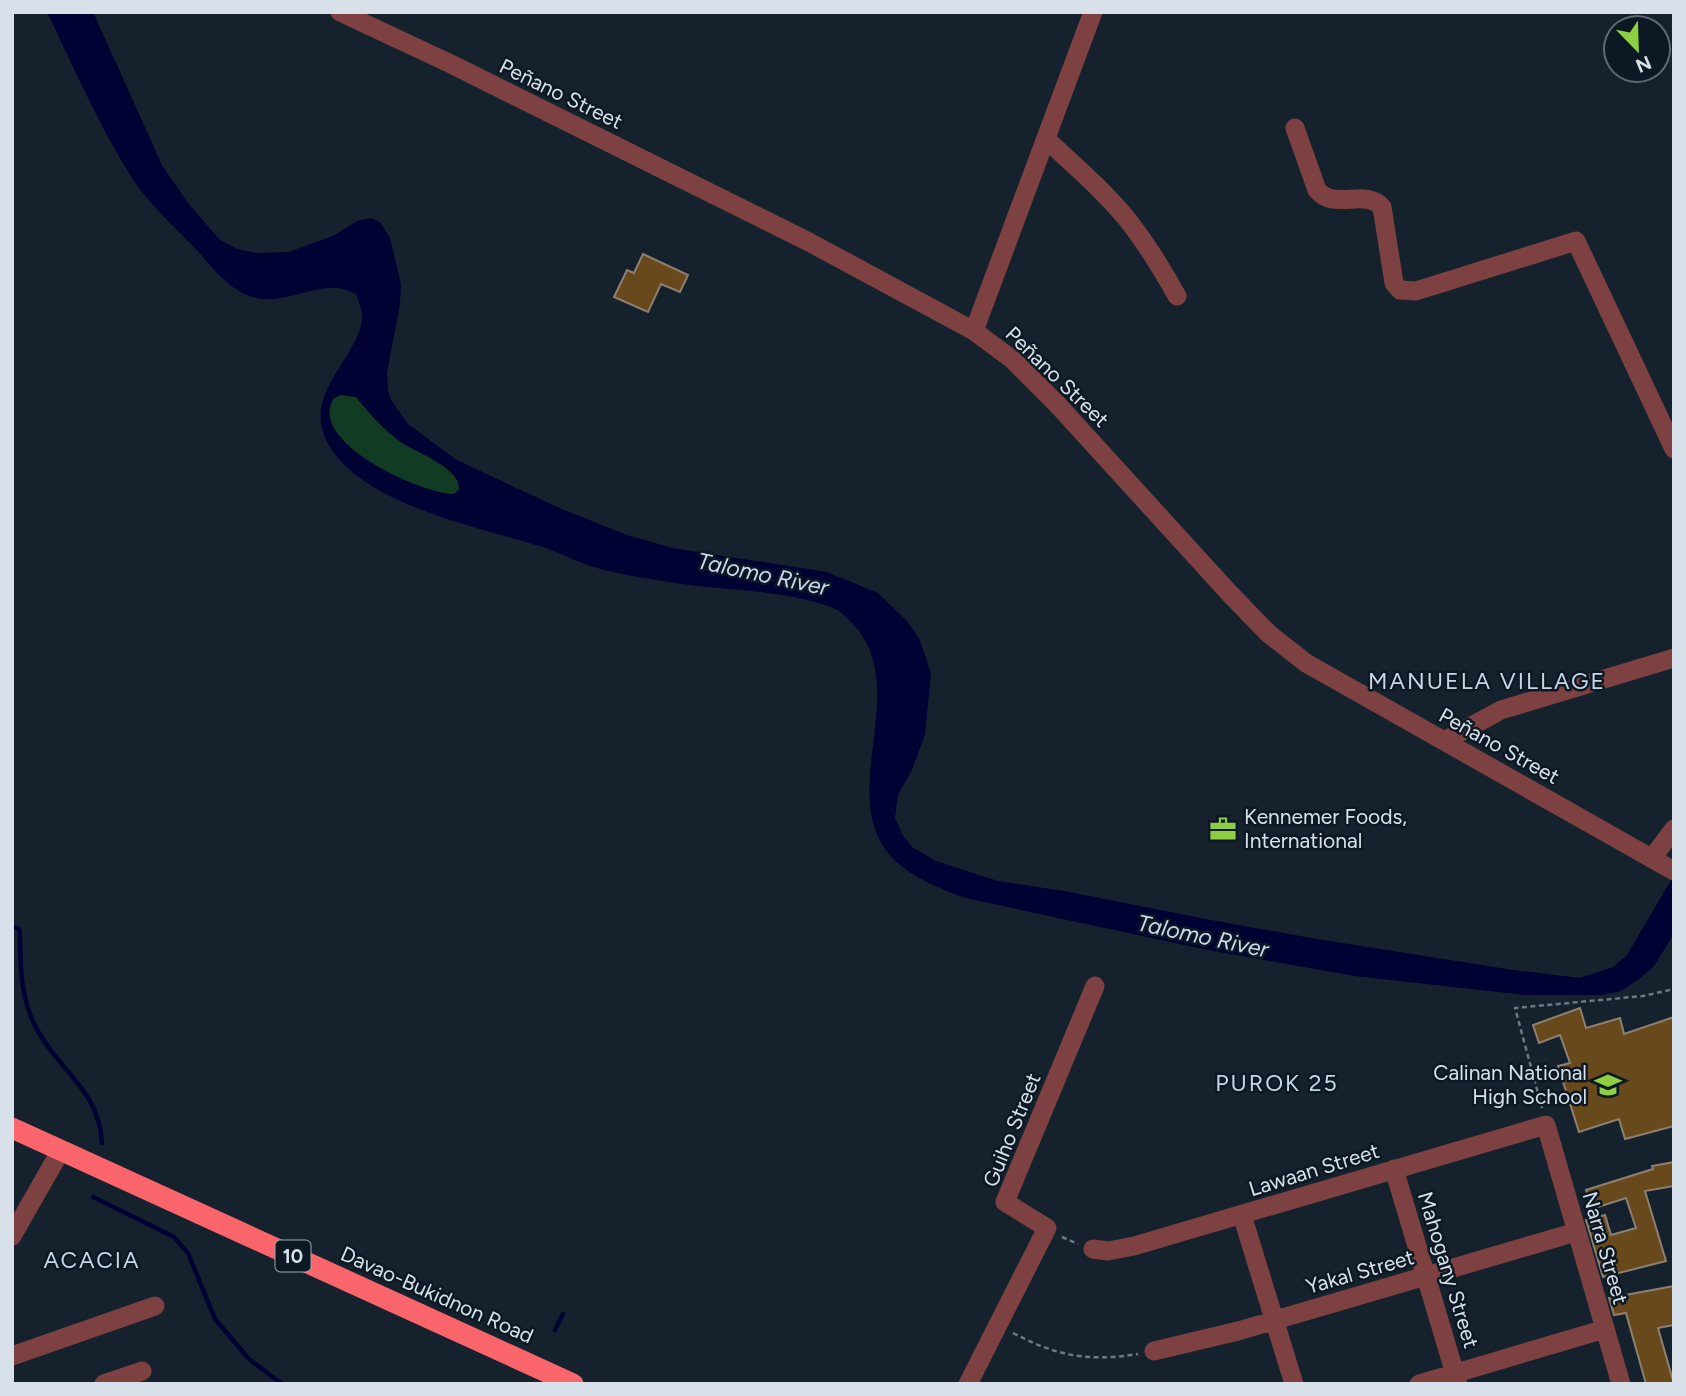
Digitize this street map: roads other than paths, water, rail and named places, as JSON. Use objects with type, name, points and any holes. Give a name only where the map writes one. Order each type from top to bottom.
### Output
[{"type":"highway","name":"Davao-Bukidnon Road","points":[[12,1128],[573,1384]]},
{"type":"street","name":"Peñano Street","points":[[340,12],[451,64],[809,242],[974,331],[1013,360],[1056,402],[1231,595],[1269,634],[1306,663],[1671,870]]},
{"type":"street","points":[[974,331],[1093,12]]},
{"type":"street","points":[[1295,128],[1321,195],[1334,200],[1370,199],[1377,201],[1382,207],[1394,283],[1401,290],[1416,291],[1576,241],[1674,449]]},
{"type":"street","points":[[1046,139],[1126,218],[1152,253],[1177,296]]},
{"type":"street","points":[[1444,741],[1501,710],[1674,658]]},
{"type":"street","points":[[1652,858],[1674,829]]},
{"type":"street","name":"Guiho Street","points":[[968,1384],[1047,1228],[1005,1202],[1096,986]]},
{"type":"street","name":"Lawaan Street","points":[[1093,1249],[1108,1251],[1133,1246],[1546,1125]]},
{"type":"street","name":"Narra Street","points":[[1546,1125],[1621,1384]]},
{"type":"street","points":[[12,1236],[61,1150]]},
{"type":"street","name":"Mahogany Street","points":[[1394,1169],[1456,1378]]},
{"type":"street","points":[[1242,1215],[1294,1384]]},
{"type":"street","name":"Yakal Street","points":[[1154,1351],[1275,1320],[1576,1232]]},
{"type":"street","points":[[12,1356],[155,1306]]},
{"type":"street","points":[[1419,1384],[1456,1378],[1605,1329]]},
{"type":"street","points":[[104,1384],[142,1371]]},
{"type":"water","name":"Talomo River","points":[[47,12],[93,12],[163,167],[188,203],[220,240],[237,249],[256,253],[288,252],[333,236],[357,221],[371,218],[380,222],[390,238],[401,284],[400,304],[387,373],[388,391],[408,424],[455,459],[557,507],[627,535],[673,548],[827,572],[878,593],[907,621],[919,638],[931,673],[925,735],[912,770],[898,795],[895,818],[912,847],[936,861],[998,881],[1211,920],[1513,970],[1580,978],[1613,967],[1627,955],[1674,875],[1674,934],[1654,966],[1621,991],[1601,995],[1525,995],[1354,976],[1208,950],[965,898],[918,877],[904,868],[881,843],[871,815],[870,783],[877,683],[870,652],[846,617],[833,608],[795,597],[694,586],[597,568],[543,547],[418,509],[359,477],[337,457],[323,432],[320,417],[328,387],[359,333],[362,317],[356,294],[330,288],[265,299],[252,297],[228,283],[138,187],[98,117]],"holes":[[[341,395],[356,397],[392,435],[453,474],[459,490],[454,494],[417,485],[371,462],[351,447],[336,431],[329,414],[334,398]]]},
{"type":"waterway","points":[[12,926],[19,929],[20,934],[20,960],[28,1010],[48,1047],[87,1096],[99,1125],[102,1143]]},
{"type":"waterway","points":[[93,1197],[174,1237],[188,1253],[215,1319],[249,1359],[282,1384]]},
{"type":"waterway","points":[[555,1330],[563,1314]]},
{"type":"place","name":"Kennemer Foods, International","points":[[1223,829]]},
{"type":"place","name":"Calinan National High School","points":[[1608,1085]]},
{"type":"district","name":"MANUELA VILLAGE","points":[[1487,681]]},
{"type":"district","name":"PUROK 25","points":[[1277,1083]]},
{"type":"district","name":"ACACIA","points":[[92,1260]]}]
